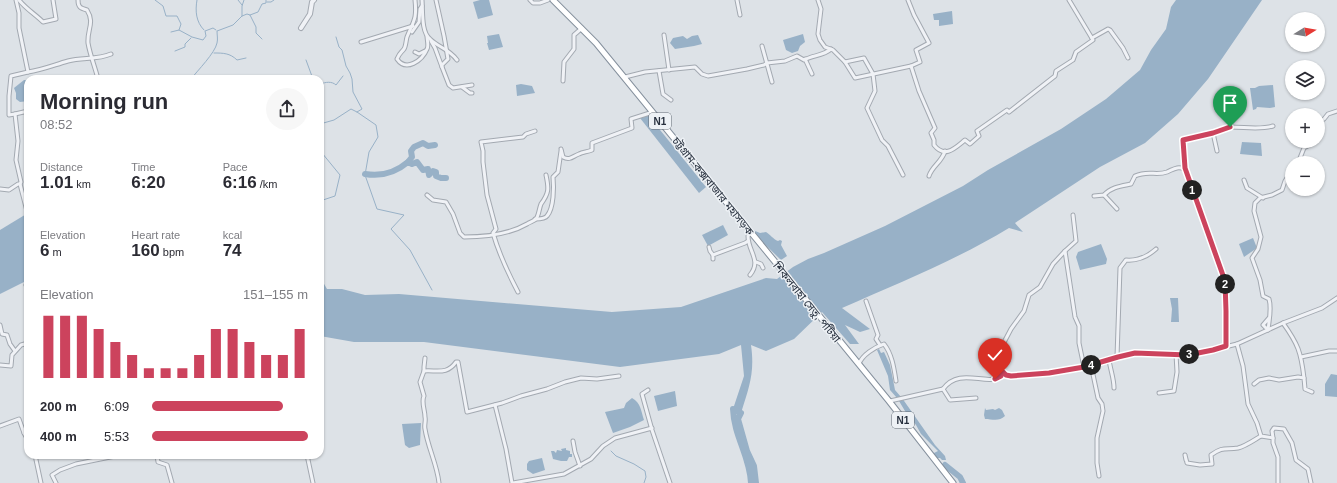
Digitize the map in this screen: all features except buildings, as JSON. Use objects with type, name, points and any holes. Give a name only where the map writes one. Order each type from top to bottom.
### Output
[{"type":"highway","name":"চট্টগ্রাম-কক্সবাজার মহাসড়ক","points":[[553,0],[596,42],[762,246]]},
{"type":"highway","name":"শিকলবাহা সেতু, পটিয়া","points":[[762,246],[858,365]]},
{"type":"highway","name":"N1","points":[[858,365],[889,401],[953,483]]},
{"type":"street","points":[[18,0],[25,8],[35,14],[43,22],[56,19],[53,0]]},
{"type":"street","points":[[18,0],[19,28],[28,72]]},
{"type":"street","points":[[78,0],[78,6],[87,10],[90,15],[91,24],[88,33],[88,44],[97,75]]},
{"type":"street","points":[[301,28],[310,14],[312,2],[314,0]]},
{"type":"street","points":[[405,46],[407,36],[413,26],[416,12],[415,0]]},
{"type":"street","points":[[422,0],[424,29],[427,36],[428,48],[420,60],[405,66],[397,59],[399,53],[404,49],[419,22],[420,9],[422,6]]},
{"type":"street","points":[[436,0],[448,58],[442,67]]},
{"type":"street","points":[[530,0],[533,3],[540,3],[548,0]]},
{"type":"street","points":[[737,0],[740,15]]},
{"type":"street","points":[[818,0],[821,9],[818,34],[820,40],[825,47],[831,49],[845,62],[855,78],[911,66],[920,62],[916,50],[929,43],[908,0]]},
{"type":"street","points":[[1069,0],[1092,38]]},
{"type":"street","points":[[361,42],[413,26]]},
{"type":"street","points":[[563,81],[564,60],[574,49],[574,35],[582,28]]},
{"type":"street","points":[[911,66],[919,91],[936,128],[931,133],[934,140],[934,145],[945,152],[952,151],[965,140],[970,144],[980,136],[977,131],[1007,110],[1009,112],[1055,76],[1056,71],[1073,60],[1076,52],[1093,40],[1092,38],[1108,29],[1123,48],[1128,58]]},
{"type":"street","points":[[664,34],[669,70]]},
{"type":"street","points":[[427,36],[447,49],[457,60]]},
{"type":"street","points":[[431,40],[451,87],[462,87],[472,84]]},
{"type":"street","points":[[762,46],[772,82]]},
{"type":"street","points":[[415,52],[419,54],[428,48]]},
{"type":"street","points":[[624,77],[645,72],[695,67],[702,74],[708,76],[753,68],[767,63],[785,61],[798,54],[801,59],[805,59],[811,56],[822,55],[831,49]]},
{"type":"street","points":[[24,112],[9,115],[11,76],[49,68],[68,61],[102,58],[111,54]]},
{"type":"street","points":[[845,62],[863,58],[866,60],[873,74],[875,91],[867,108],[882,140],[886,144],[903,175]]},
{"type":"street","points":[[805,59],[812,74]]},
{"type":"street","points":[[659,71],[662,94],[671,100]]},
{"type":"street","points":[[462,87],[472,93]]},
{"type":"street","points":[[1325,118],[1328,114],[1337,111]]},
{"type":"street","points":[[427,195],[433,200],[446,202],[453,214],[460,233],[464,237],[494,235],[509,232],[535,219],[544,218],[548,215],[554,194],[553,177],[558,172],[561,149],[563,157],[566,159],[573,158],[577,154],[592,150],[592,144],[632,128],[631,119],[653,112]]},
{"type":"street","points":[[15,114],[18,141],[16,160],[24,199]]},
{"type":"street","points":[[1226,346],[1225,281],[1185,168],[1183,140],[1213,133],[1230,127],[1265,128],[1273,126]]},
{"type":"street","points":[[518,292],[504,266],[496,246],[494,235],[496,229],[487,195],[481,142],[523,137],[526,134],[535,131]]},
{"type":"street","points":[[1213,133],[1217,150]]},
{"type":"street","points":[[929,176],[930,172],[941,160],[945,152]]},
{"type":"street","points":[[1094,196],[1104,195],[1112,188],[1131,184],[1135,176],[1141,173],[1149,172],[1156,174],[1167,172],[1179,167],[1185,168]]},
{"type":"street","points":[[535,219],[539,214],[541,205],[547,195],[548,186],[546,175]]},
{"type":"street","points":[[1244,180],[1247,188],[1263,198]]},
{"type":"street","points":[[1268,330],[1271,305],[1269,299],[1263,296],[1260,280],[1252,258],[1258,249],[1261,237],[1254,211],[1255,203],[1260,198],[1272,195],[1282,190],[1285,181]]},
{"type":"street","points":[[0,189],[9,190],[20,184]]},
{"type":"street","points":[[1104,195],[1117,209]]},
{"type":"street","points":[[889,401],[896,401],[943,389],[950,382],[956,379],[998,378],[1001,376],[1002,371],[999,353],[1024,311],[1028,295],[1040,287],[1053,264],[1076,241],[1073,215]]},
{"type":"street","points":[[751,232],[748,236],[748,241],[756,262],[763,268]]},
{"type":"street","points":[[709,247],[713,257],[748,241]]},
{"type":"street","points":[[1118,357],[1120,268],[1126,260],[1146,257],[1156,249]]},
{"type":"street","points":[[1065,251],[1075,317],[1079,326],[1079,343],[1084,367]]},
{"type":"street","points":[[750,275],[755,269],[756,262]]},
{"type":"street","points":[[1002,371],[1006,375],[1018,376],[1049,373],[1084,367],[1135,353],[1188,355],[1213,350],[1237,344],[1322,308],[1337,298]]},
{"type":"street","points":[[866,301],[878,335],[876,339],[880,345]]},
{"type":"street","points":[[1284,323],[1295,340],[1301,357],[1305,389],[1312,392]]},
{"type":"street","points":[[0,325],[2,334],[7,335],[10,344],[15,351]]},
{"type":"street","points":[[0,365],[11,366],[12,355],[21,345],[24,344]]},
{"type":"street","points":[[858,365],[860,360],[880,345],[884,344],[888,349],[893,364],[896,381]]},
{"type":"street","points":[[1237,344],[1243,366],[1248,404],[1262,436]]},
{"type":"street","points":[[1301,357],[1329,351],[1337,351]]},
{"type":"street","points":[[1160,393],[1174,391],[1177,372],[1176,354]]},
{"type":"street","points":[[426,358],[424,371],[420,382],[424,396],[424,427],[428,443],[437,466],[439,483]]},
{"type":"street","points":[[1109,359],[1114,379],[1114,388]]},
{"type":"street","points":[[424,371],[440,372],[450,368],[458,362],[467,412],[495,405],[581,378],[597,379],[619,376]]},
{"type":"street","points":[[1092,365],[1098,398],[1102,404],[1103,411],[1097,438],[1099,476]]},
{"type":"street","points":[[1254,384],[1259,380],[1268,378],[1279,380],[1298,377],[1304,378]]},
{"type":"street","points":[[943,389],[950,400],[976,398]]},
{"type":"street","points":[[648,390],[642,394],[670,483]]},
{"type":"street","points":[[495,405],[506,449],[512,483],[564,474],[591,459],[603,446],[615,438],[652,428]]},
{"type":"street","points":[[0,426],[19,419],[24,433]]},
{"type":"street","points":[[1278,483],[1278,457],[1273,443],[1272,431],[1274,428],[1284,429],[1292,444],[1296,460],[1308,469],[1311,483]]},
{"type":"street","points":[[1186,460],[1186,455],[1187,463],[1200,465],[1212,464],[1211,455],[1222,448],[1238,448],[1262,436],[1273,438]]},
{"type":"street","points":[[573,441],[580,466]]},
{"type":"street","points":[[36,459],[41,483]]},
{"type":"street","points":[[56,483],[52,475],[60,470],[76,464],[100,459]]},
{"type":"street","points":[[157,459],[158,462],[167,465],[172,483]]},
{"type":"street","points":[[308,459],[313,483]]},
{"type":"street","points":[[544,478],[546,483]]},
{"type":"water","points":[[489,0],[493,15],[478,19],[473,2]]},
{"type":"water","points":[[1176,0],[1262,0],[1208,79],[1178,114],[1145,143],[1100,167],[1015,223],[1023,232],[1009,228],[948,261],[842,308],[870,329],[860,332],[845,325],[859,344],[850,344],[822,312],[794,339],[766,351],[751,345],[752,372],[741,413],[733,409],[744,376],[741,345],[719,354],[620,367],[424,342],[354,342],[324,337],[324,284],[327,289],[342,289],[365,295],[399,294],[612,312],[681,307],[766,278],[777,279],[793,267],[808,259],[885,226],[963,186],[988,170],[1061,129],[1106,99],[1140,70],[1151,50],[1166,29],[1171,7]]},
{"type":"water","points":[[952,11],[953,24],[939,26],[939,20],[934,20],[933,14]]},
{"type":"water","points":[[499,34],[503,47],[489,50],[487,36]]},
{"type":"water","points":[[803,34],[805,42],[800,46],[798,51],[792,53],[786,50],[783,40]]},
{"type":"water","points":[[698,35],[702,44],[675,49],[670,43],[673,38],[683,36],[687,39]]},
{"type":"water","points":[[24,80],[24,102],[20,102],[16,99],[14,88]]},
{"type":"water","points":[[521,84],[532,86],[535,93],[517,96],[516,85]]},
{"type":"water","points":[[1273,85],[1275,107],[1257,107],[1253,110],[1250,88]]},
{"type":"water","points":[[648,115],[706,187],[699,193],[640,118]]},
{"type":"water","points":[[1242,142],[1261,143],[1262,156],[1240,154]]},
{"type":"water","points":[[24,215],[24,282],[0,294],[0,230]]},
{"type":"water","points":[[723,225],[728,235],[708,246],[702,235]]},
{"type":"water","points":[[748,228],[760,233],[766,232],[776,240],[782,241],[781,245],[787,256],[781,260]]},
{"type":"water","points":[[1253,238],[1257,248],[1244,257],[1239,244]]},
{"type":"water","points":[[1101,244],[1107,259],[1106,264],[1080,270],[1076,257],[1078,252]]},
{"type":"water","points":[[1170,298],[1178,298],[1179,322],[1171,322],[1172,309]]},
{"type":"water","points":[[879,349],[881,353],[884,352],[890,365],[895,390],[901,397],[897,398],[890,390],[888,376],[877,350]]},
{"type":"water","points":[[1331,374],[1337,375],[1337,397],[1325,396],[1325,384]]},
{"type":"water","points":[[675,391],[677,406],[658,411],[654,396]]},
{"type":"water","points":[[632,398],[639,405],[644,420],[613,433],[605,412],[624,408],[626,403]]},
{"type":"water","points":[[902,398],[935,445],[945,456],[946,460],[937,458],[934,455],[934,453],[938,451],[921,434],[905,411],[899,401],[903,400]]},
{"type":"water","points":[[985,408],[986,410],[995,410],[999,408],[1005,416],[998,420],[985,419]]},
{"type":"water","points":[[421,423],[420,445],[409,448],[405,445],[402,424]]},
{"type":"water","points":[[566,448],[566,450],[570,451],[570,454],[572,454],[572,457],[569,457],[567,461],[553,459],[551,451],[556,453],[557,450],[562,451],[561,449]]},
{"type":"water","points":[[542,458],[545,470],[533,474],[527,470],[527,464],[529,461]]},
{"type":"waterway","points":[[155,0],[163,6],[166,16],[177,16],[181,24],[179,30]]},
{"type":"waterway","points":[[197,0],[197,16],[199,23],[204,30]]},
{"type":"waterway","points":[[238,0],[242,5]]},
{"type":"waterway","points":[[242,16],[242,6],[244,0]]},
{"type":"waterway","points":[[250,15],[258,12],[262,4],[266,3],[266,0]]},
{"type":"waterway","points":[[267,2],[274,0]]},
{"type":"waterway","points":[[194,75],[216,47],[217,31],[233,25],[242,16],[247,14],[250,15],[256,27],[256,33],[262,39]]},
{"type":"waterway","points":[[171,32],[179,30],[192,37],[203,40],[206,36],[205,31],[213,28],[216,30]]},
{"type":"waterway","points":[[336,37],[352,79],[353,92],[362,109],[357,112]]},
{"type":"waterway","points":[[175,51],[185,47],[185,44],[191,38]]},
{"type":"waterway","points":[[214,53],[223,53],[237,60],[246,58]]},
{"type":"waterway","points":[[306,60],[312,75]]},
{"type":"waterway","points":[[324,83],[328,82],[336,85],[343,76]]},
{"type":"waterway","points":[[324,123],[334,120],[351,109],[376,125],[378,137],[369,152],[365,175],[377,209],[404,215],[391,229],[410,250],[432,290]]},
{"type":"waterway","points":[[408,162],[412,157],[411,151],[414,147],[423,143],[428,146],[435,145]]},
{"type":"waterway","points":[[324,155],[340,175],[335,196],[324,200]]},
{"type":"waterway","points":[[365,174],[377,175],[388,173],[398,169],[408,162],[412,164],[417,162],[423,170],[428,169],[429,175],[433,171],[436,172],[436,176],[446,178]]},
{"type":"waterway","points":[[751,483],[748,464],[736,429],[733,409],[741,413],[738,419],[747,451],[754,466],[756,483]]},
{"type":"waterway","points":[[611,451],[616,456],[645,471],[646,477],[644,483]]},
{"type":"waterway","points":[[945,465],[960,477],[963,483]]},
{"type":"route","points":[[995,379],[1001,376],[1002,371],[1006,375],[1011,376],[1049,373],[1084,367],[1135,353],[1188,355],[1226,346],[1225,281],[1185,168],[1183,140],[1213,133],[1230,127]]}]
